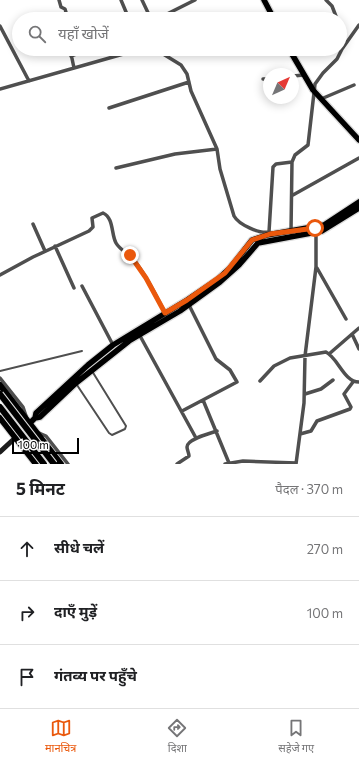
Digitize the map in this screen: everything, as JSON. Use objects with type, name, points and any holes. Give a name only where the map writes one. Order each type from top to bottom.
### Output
[{"type":"highway","points":[[0,385],[30,420],[62,464]]},
{"type":"highway","points":[[0,394],[54,464]]},
{"type":"highway","points":[[0,407],[44,464]]},
{"type":"highway","points":[[0,418],[36,464]]},
{"type":"main road","points":[[264,0],[270,12]]},
{"type":"main road","points":[[293,56],[313,90],[359,140]]},
{"type":"main road","points":[[0,452],[15,438],[36,413],[67,383],[112,345],[187,300],[225,273],[252,240],[267,234],[324,225],[359,202]]},
{"type":"main road","points":[[30,420],[40,417],[76,383],[139,334],[189,305],[220,282],[258,243],[322,231],[339,222],[359,208]]},
{"type":"street","points":[[59,0],[61,7],[66,12]]},
{"type":"street","points":[[120,0],[126,12]]},
{"type":"street","points":[[142,0],[148,12]]},
{"type":"street","points":[[182,0],[185,6]]},
{"type":"street","points":[[172,12],[195,0]]},
{"type":"street","points":[[328,0],[334,12]]},
{"type":"street","points":[[347,42],[359,25]]},
{"type":"street","points":[[0,26],[12,48]]},
{"type":"street","points":[[16,56],[29,80]]},
{"type":"street","points":[[72,56],[74,68]]},
{"type":"street","points":[[0,89],[113,56]]},
{"type":"street","points":[[168,56],[184,69],[191,91],[217,149],[220,169],[236,219],[241,223],[264,233],[270,230],[273,167],[276,164],[292,162]]},
{"type":"street","points":[[291,231],[293,195],[292,162],[295,155],[308,145],[313,90],[318,79],[339,56]]},
{"type":"street","points":[[299,75],[304,75]]},
{"type":"street","points":[[109,108],[189,82]]},
{"type":"street","points":[[321,99],[354,85]]},
{"type":"street","points":[[116,168],[175,154],[217,149]]},
{"type":"street","points":[[293,195],[359,158]]},
{"type":"street","points":[[0,275],[45,251],[92,229],[92,218],[98,214],[105,213],[113,229],[116,243],[134,260],[146,278],[165,313]]},
{"type":"street","points":[[34,224],[45,251]]},
{"type":"street","points":[[225,464],[296,464],[305,394],[305,356],[316,267],[316,232]]},
{"type":"street","points":[[55,246],[74,288]]},
{"type":"street","points":[[316,267],[346,319]]},
{"type":"street","points":[[82,286],[112,345]]},
{"type":"street","points":[[182,411],[236,384],[237,380],[230,370],[216,359],[189,305]]},
{"type":"street","points":[[329,354],[359,328]]},
{"type":"street","points":[[139,334],[196,438]]},
{"type":"street","points":[[352,334],[359,349]]},
{"type":"street","points":[[260,381],[277,364],[294,357],[323,352],[329,354],[353,382],[359,382]]},
{"type":"street","points":[[0,378],[23,407],[30,420]]},
{"type":"street","points":[[305,394],[320,389],[333,380]]},
{"type":"street","points":[[300,434],[311,431],[317,421],[350,409],[351,407],[344,394],[353,382]]},
{"type":"street","points":[[204,400],[232,463]]},
{"type":"street","points":[[177,464],[189,456],[187,445],[196,438],[217,430]]},
{"type":"street","points":[[39,433],[46,436],[68,464]]},
{"type":"lane","points":[[0,371],[82,352]]},
{"type":"lane","points":[[76,383],[109,433],[112,435],[125,429],[126,426],[92,370]]},
{"type":"route","points":[[130,255],[152,287],[165,313],[218,279],[230,268],[247,244],[257,237],[315,228]]}]
